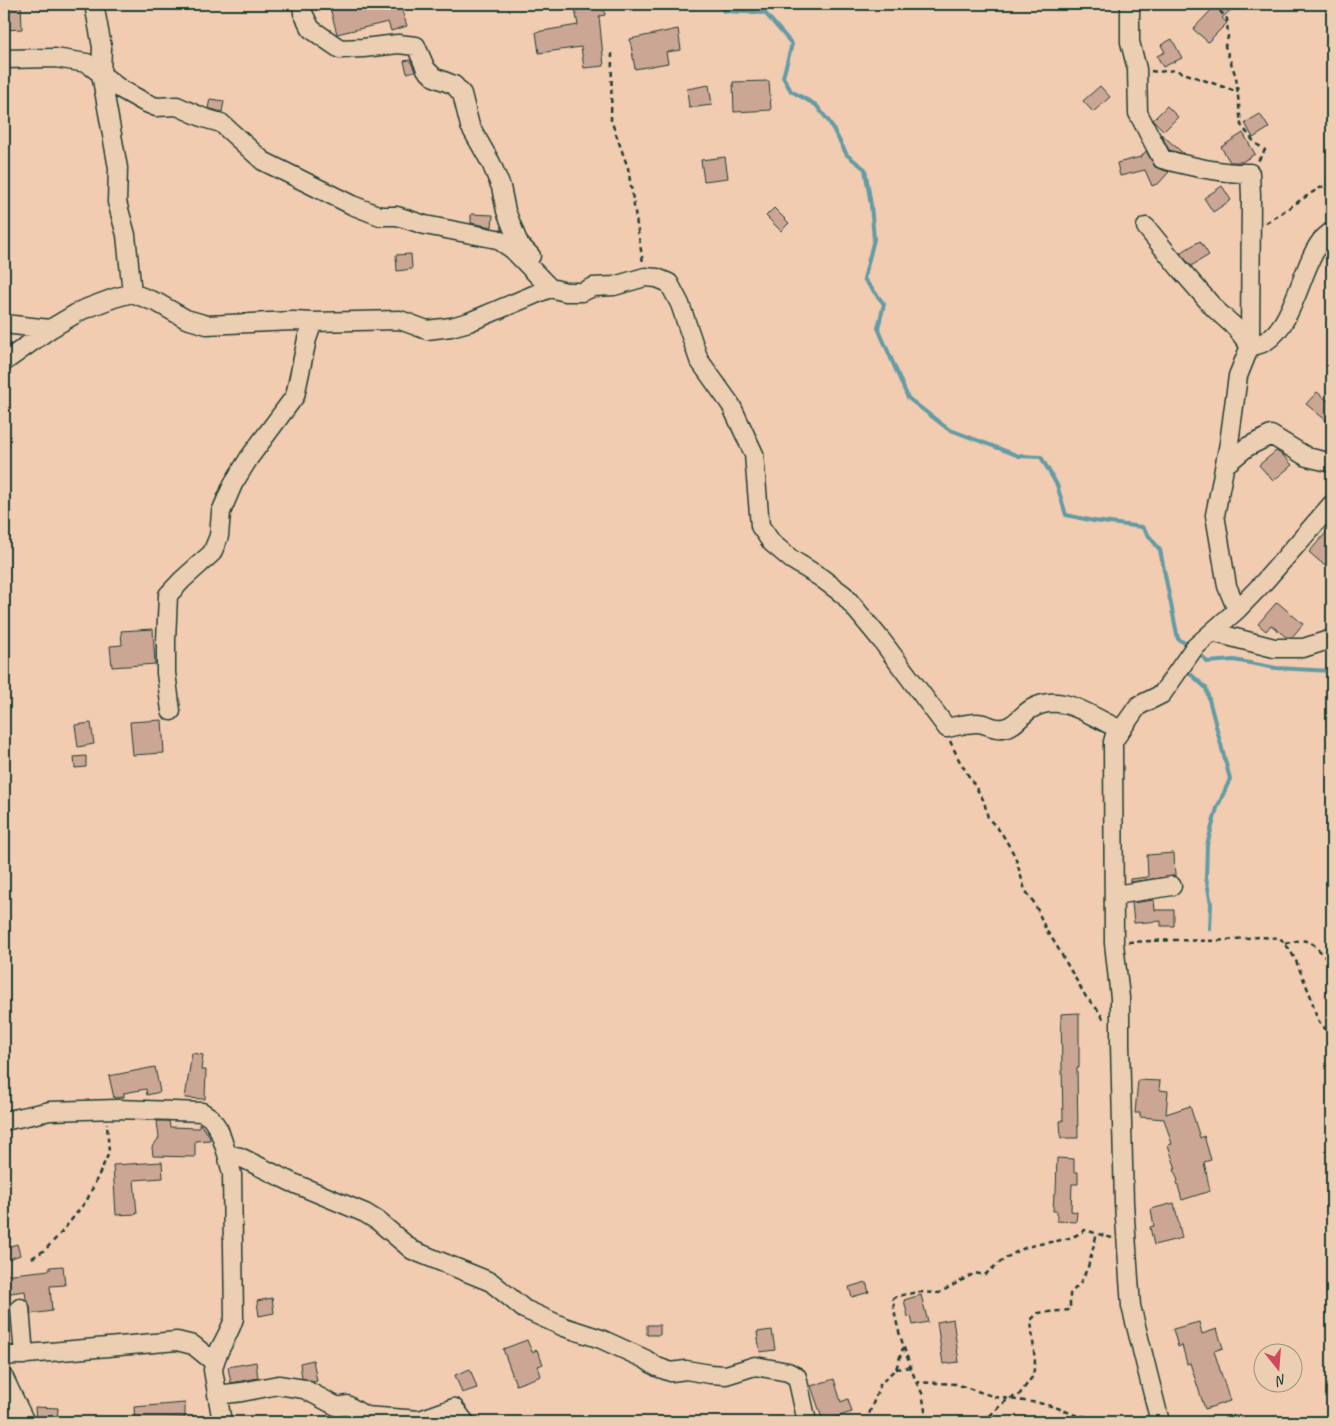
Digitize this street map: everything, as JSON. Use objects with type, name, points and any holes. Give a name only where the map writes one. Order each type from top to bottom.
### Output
[{"type":"street","points":[[94,4],[102,47],[101,74],[118,168],[117,202],[126,235],[132,294]]},
{"type":"street","points":[[302,4],[303,13],[311,29],[340,49],[398,44],[416,46],[426,69],[434,77],[454,85],[462,94],[474,136],[491,163],[501,187],[506,211],[519,244],[542,269],[550,288]]},
{"type":"street","points":[[1130,4],[1130,42],[1137,69],[1138,113],[1162,159],[1182,165],[1236,173],[1250,173],[1250,346],[1238,376],[1225,465],[1214,515],[1227,586],[1237,610]]},
{"type":"street","points":[[4,59],[55,58],[84,62],[144,102],[156,107],[177,106],[221,123],[262,161],[352,206],[380,216],[397,216],[425,226],[497,239],[512,249],[550,288],[566,292],[582,292],[592,287],[614,286],[645,277],[669,282],[680,304],[699,360],[730,405],[754,454],[760,526],[772,543],[791,559],[844,595],[882,641],[947,728],[979,723],[995,728],[1004,728],[1011,726],[1031,709],[1054,701],[1081,710],[1117,728],[1113,742],[1114,943],[1120,998],[1126,1240],[1131,1306],[1160,1422]]},
{"type":"street","points":[[1146,227],[1180,269],[1215,309],[1236,328],[1250,346]]},
{"type":"street","points":[[1250,346],[1260,346],[1277,333],[1320,242],[1332,231]]},
{"type":"street","points":[[4,362],[50,329],[82,310],[114,298],[132,294],[158,303],[186,319],[207,325],[293,321],[400,320],[427,330],[451,327],[468,322],[550,288]]},
{"type":"street","points":[[171,711],[166,672],[168,595],[212,553],[219,536],[221,512],[233,484],[249,458],[295,396],[307,339],[314,322]]},
{"type":"street","points":[[4,324],[50,329]]},
{"type":"street","points":[[1225,465],[1247,447],[1271,435],[1307,457],[1332,463]]},
{"type":"street","points":[[1113,742],[1138,706],[1162,694],[1194,648],[1237,610],[1332,504]]},
{"type":"street","points":[[1212,632],[1274,648],[1303,648],[1332,639]]},
{"type":"street","points":[[1114,895],[1172,886]]},
{"type":"street","points":[[4,1121],[50,1111],[106,1109],[202,1112],[211,1118],[219,1130],[228,1154],[232,1174],[234,1318],[232,1327],[214,1362],[214,1381],[222,1422]]},
{"type":"street","points":[[228,1154],[240,1157],[291,1182],[365,1214],[378,1221],[412,1250],[491,1282],[524,1309],[601,1339],[657,1367],[671,1372],[686,1370],[726,1375],[755,1366],[788,1372],[797,1378],[807,1422]]},
{"type":"street","points":[[20,1308],[24,1355]]},
{"type":"street","points":[[4,1356],[177,1341],[193,1345],[214,1362]]},
{"type":"street","points":[[4,1378],[26,1422]]},
{"type":"street","points":[[217,1396],[278,1385],[304,1390],[338,1408],[348,1405],[365,1416],[420,1420],[454,1408],[465,1422]]},
{"type":"path","points":[[1214,4],[1227,19],[1228,37],[1226,46],[1236,77],[1242,125],[1254,143],[1265,150],[1250,173]]},
{"type":"path","points":[[612,53],[611,120],[628,168],[645,277]]},
{"type":"path","points":[[1137,69],[1157,72],[1175,70],[1238,92]]},
{"type":"path","points":[[1250,234],[1316,190],[1332,182]]},
{"type":"path","points":[[947,728],[950,743],[984,801],[988,818],[1001,832],[1015,856],[1025,890],[1035,904],[1046,930],[1086,997],[1107,1024]]},
{"type":"path","points":[[1114,943],[1174,940],[1215,941],[1258,937],[1280,938],[1290,950],[1311,996],[1317,1019],[1332,1038]]},
{"type":"path","points":[[1285,944],[1299,939],[1307,940],[1332,963]]},
{"type":"path","points":[[32,1258],[45,1250],[62,1233],[90,1194],[110,1153],[106,1109]]},
{"type":"path","points":[[927,1422],[922,1393],[916,1382],[899,1334],[894,1299],[898,1296],[918,1292],[939,1293],[975,1274],[985,1275],[1003,1260],[1024,1248],[1065,1240],[1085,1230],[1107,1237],[1126,1240]]},
{"type":"path","points":[[983,1422],[1008,1399],[1018,1395],[1034,1376],[1035,1362],[1031,1320],[1038,1313],[1070,1310],[1070,1294],[1081,1282],[1088,1267],[1096,1233]]},
{"type":"path","points":[[896,1370],[904,1347]]},
{"type":"path","points":[[866,1422],[880,1385],[896,1370],[911,1367]]},
{"type":"path","points":[[916,1382],[956,1384],[995,1397],[1039,1402],[1092,1419],[1127,1422]]},
{"type":"building","points":[[4,4],[21,4],[22,29],[4,30]]},
{"type":"building","points":[[329,4],[365,4],[366,11],[392,4],[400,4],[407,26],[391,31],[388,22],[337,34]]},
{"type":"building","points":[[574,4],[603,4],[605,15],[599,16],[604,66],[584,68],[581,47],[539,53],[536,32],[578,25]]},
{"type":"building","points":[[1217,4],[1237,4],[1222,18],[1227,23],[1208,42],[1193,29]]},
{"type":"building","points":[[678,29],[681,50],[666,52],[668,63],[635,69],[630,39]]},
{"type":"building","points":[[1172,39],[1182,58],[1163,67],[1157,56],[1165,52],[1161,45]]},
{"type":"building","points":[[410,60],[415,71],[407,73],[404,61]]},
{"type":"building","points":[[769,81],[771,110],[734,112],[733,82]]},
{"type":"building","points":[[709,85],[712,105],[689,108],[687,89]]},
{"type":"building","points":[[1100,86],[1110,97],[1093,112],[1083,101]]},
{"type":"building","points":[[210,99],[224,101],[222,112],[208,108]]},
{"type":"building","points":[[1167,106],[1178,117],[1164,131],[1153,120]]},
{"type":"building","points":[[1260,114],[1269,128],[1253,138],[1245,123]]},
{"type":"building","points":[[1243,133],[1255,154],[1242,162],[1230,162],[1221,147]]},
{"type":"building","points":[[1161,134],[1184,154],[1169,150]]},
{"type":"building","points":[[1146,151],[1155,167],[1169,172],[1159,183],[1152,186],[1145,170],[1120,176],[1117,163],[1141,157]]},
{"type":"building","points":[[725,157],[728,178],[704,181],[701,160]]},
{"type":"building","points":[[1222,186],[1231,200],[1213,212],[1204,198]]},
{"type":"building","points":[[774,208],[789,223],[781,231],[766,216]]},
{"type":"building","points":[[471,214],[493,215],[492,227],[471,223]]},
{"type":"building","points":[[1200,241],[1209,255],[1191,266],[1180,253]]},
{"type":"building","points":[[411,254],[412,269],[397,271],[396,255]]},
{"type":"building","points":[[1317,392],[1332,404],[1332,415],[1327,421],[1306,404]]},
{"type":"building","points":[[1276,451],[1284,456],[1292,465],[1273,481],[1259,465]]},
{"type":"building","points":[[1332,526],[1332,572],[1309,552]]},
{"type":"building","points":[[1277,602],[1303,624],[1292,637],[1286,637],[1271,625],[1266,631],[1258,624]]},
{"type":"building","points":[[153,629],[155,664],[112,667],[110,646],[122,645],[121,631]]},
{"type":"building","points":[[162,720],[164,753],[133,755],[130,722]]},
{"type":"building","points":[[91,723],[94,744],[78,747],[75,725]]},
{"type":"building","points":[[86,756],[86,767],[75,768],[74,757]]},
{"type":"building","points":[[1174,853],[1175,876],[1130,882],[1130,879],[1148,877],[1147,855]]},
{"type":"building","points":[[1154,900],[1155,910],[1174,910],[1174,926],[1161,926],[1161,921],[1134,923],[1132,903]]},
{"type":"building","points":[[1079,1013],[1079,1068],[1077,1068],[1078,1138],[1061,1138],[1060,1121],[1063,1121],[1061,1014]]},
{"type":"building","points":[[192,1053],[203,1055],[201,1070],[206,1070],[205,1099],[185,1098]]},
{"type":"building","points":[[155,1067],[160,1092],[147,1095],[146,1089],[124,1093],[124,1097],[114,1098],[109,1076]]},
{"type":"building","points":[[1138,1080],[1160,1081],[1159,1090],[1168,1091],[1166,1114],[1190,1106],[1200,1138],[1204,1136],[1211,1160],[1204,1162],[1210,1191],[1182,1200],[1174,1169],[1176,1169],[1168,1145],[1172,1144],[1164,1119],[1140,1117],[1140,1113],[1135,1113]]},
{"type":"building","points":[[157,1121],[169,1121],[170,1127],[199,1128],[200,1124],[209,1135],[210,1140],[195,1141],[195,1157],[153,1156],[152,1147],[159,1138]]},
{"type":"building","points":[[1057,1158],[1074,1159],[1074,1172],[1078,1172],[1078,1184],[1072,1184],[1071,1211],[1077,1212],[1076,1222],[1057,1221],[1057,1211],[1053,1211],[1054,1193],[1056,1193]]},
{"type":"building","points":[[162,1162],[163,1178],[134,1180],[137,1214],[116,1215],[113,1165]]},
{"type":"building","points":[[1174,1203],[1182,1238],[1154,1245],[1150,1227],[1154,1226],[1151,1209]]},
{"type":"building","points":[[17,1244],[20,1255],[6,1260],[4,1248]]},
{"type":"building","points":[[63,1266],[65,1285],[50,1286],[52,1311],[31,1314],[25,1291],[4,1294],[4,1275],[50,1270],[50,1267]]},
{"type":"building","points":[[866,1282],[869,1292],[852,1297],[849,1287]]},
{"type":"building","points":[[921,1295],[928,1322],[913,1325],[911,1316],[908,1317],[904,1300]]},
{"type":"building","points":[[272,1298],[274,1313],[259,1316],[257,1301]]},
{"type":"building","points":[[953,1319],[959,1362],[943,1364],[937,1322]]},
{"type":"building","points":[[1199,1322],[1202,1334],[1217,1329],[1223,1348],[1214,1351],[1230,1401],[1205,1409],[1190,1363],[1187,1364],[1182,1345],[1178,1347],[1173,1329]]},
{"type":"building","points":[[647,1325],[660,1325],[660,1335],[647,1335]]},
{"type":"building","points":[[772,1330],[775,1350],[760,1352],[757,1332]]},
{"type":"building","points":[[527,1340],[532,1352],[537,1350],[543,1364],[538,1366],[541,1376],[516,1385],[503,1349]]},
{"type":"building","points":[[313,1360],[317,1381],[313,1382],[302,1378],[300,1363]]},
{"type":"building","points":[[256,1362],[258,1378],[231,1383],[228,1367]]},
{"type":"building","points":[[470,1369],[477,1388],[462,1393],[455,1375]]},
{"type":"building","points":[[834,1379],[841,1402],[848,1399],[852,1412],[823,1421],[811,1386]]},
{"type":"building","points":[[185,1403],[185,1418],[135,1421],[134,1407]]},
{"type":"building","points":[[35,1407],[58,1408],[57,1422],[36,1422]]},
{"type":"waterway","points":[[719,4],[724,11],[765,13],[792,44],[783,77],[791,91],[816,105],[830,123],[847,155],[865,169],[874,239],[864,279],[884,304],[878,328],[908,398],[948,429],[1019,456],[1041,457],[1057,485],[1066,515],[1094,521],[1142,527],[1160,550],[1178,639],[1190,646]]},
{"type":"waterway","points":[[1198,651],[1207,662],[1234,660],[1276,668],[1332,671]]},
{"type":"waterway","points":[[1185,669],[1206,688],[1230,779],[1217,808],[1207,845],[1206,877],[1211,904],[1210,929]]}]
